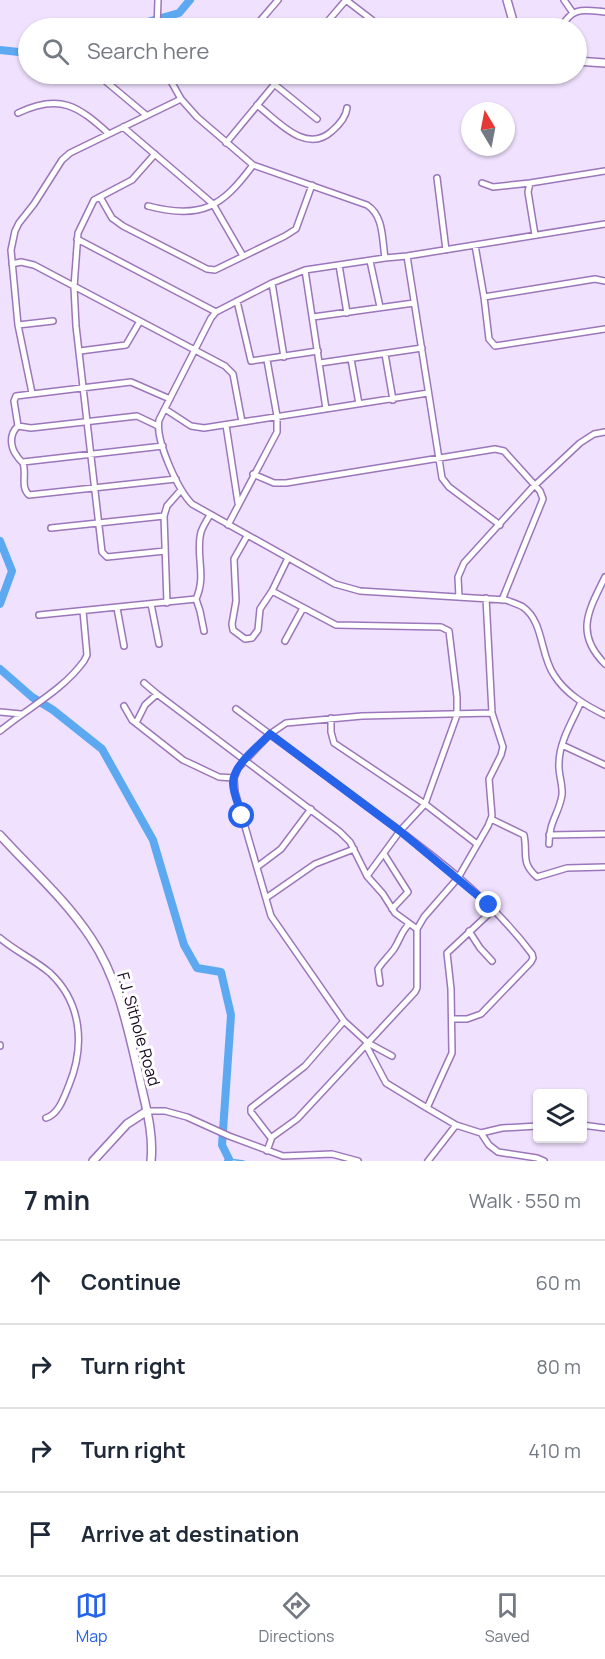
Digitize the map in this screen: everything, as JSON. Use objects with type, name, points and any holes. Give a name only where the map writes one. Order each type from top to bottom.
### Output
[{"type":"street","points":[[156,18],[158,0]]},
{"type":"street","points":[[263,18],[278,0]]},
{"type":"street","points":[[331,18],[346,0],[369,18]]},
{"type":"street","points":[[507,0],[512,18]]},
{"type":"street","points":[[564,0],[573,13]]},
{"type":"street","points":[[567,18],[573,13],[586,10],[605,12]]},
{"type":"street","points":[[587,62],[605,63]]},
{"type":"street","points":[[109,84],[146,115]]},
{"type":"street","points":[[173,84],[181,99],[197,117],[254,165],[367,205],[376,211],[385,258]]},
{"type":"street","points":[[226,143],[274,84],[317,119]]},
{"type":"street","points":[[32,393],[18,325],[11,250],[15,231],[62,160],[70,153],[181,99]]},
{"type":"street","points":[[18,113],[45,103],[65,104],[84,112],[109,134]]},
{"type":"street","points":[[257,105],[294,134],[311,140],[321,139],[333,130],[345,116],[347,108]]},
{"type":"street","points":[[123,127],[213,204],[243,256]]},
{"type":"street","points":[[155,154],[132,180],[100,197],[91,206],[78,233],[74,287],[101,550],[105,556],[165,551]]},
{"type":"street","points":[[148,206],[188,213],[213,204],[234,190],[254,165]]},
{"type":"street","points":[[482,183],[494,187],[605,171]]},
{"type":"street","points":[[437,178],[446,250]]},
{"type":"street","points":[[530,183],[528,192],[536,235]]},
{"type":"street","points":[[100,197],[116,222],[207,269],[215,270],[285,236],[296,228],[312,185]]},
{"type":"street","points":[[605,224],[305,270],[272,283],[216,312],[158,426],[176,479],[192,504],[335,584],[351,590],[486,598],[502,600],[523,608],[536,624],[544,655],[552,673],[581,702],[605,715]]},
{"type":"street","points":[[77,240],[216,312]]},
{"type":"street","points":[[475,245],[488,333],[490,341],[495,346],[605,329]]},
{"type":"street","points":[[407,256],[441,475],[446,483],[500,525]]},
{"type":"street","points":[[370,261],[380,307]]},
{"type":"street","points":[[12,264],[21,262],[34,265],[230,369],[235,381],[243,422]]},
{"type":"street","points":[[339,266],[347,313]]},
{"type":"street","points":[[305,270],[326,409]]},
{"type":"street","points":[[484,297],[594,279],[605,281]]},
{"type":"street","points":[[272,283],[284,357]]},
{"type":"street","points":[[237,301],[250,358],[255,361],[267,360],[318,351]]},
{"type":"street","points":[[313,317],[414,303]]},
{"type":"street","points":[[18,325],[53,321]]},
{"type":"street","points":[[80,351],[126,345],[140,321]]},
{"type":"street","points":[[320,363],[422,348]]},
{"type":"street","points":[[385,354],[393,400]]},
{"type":"street","points":[[351,359],[360,404]]},
{"type":"street","points":[[228,525],[277,432],[277,416],[267,360]]},
{"type":"street","points":[[18,426],[14,398],[32,393],[134,383],[170,399]]},
{"type":"street","points":[[165,409],[194,427],[226,425],[428,393]]},
{"type":"street","points":[[18,426],[32,428],[137,416],[158,426]]},
{"type":"street","points":[[226,425],[238,505]]},
{"type":"street","points":[[18,426],[13,431],[11,441],[15,454],[23,462],[25,489],[29,495],[176,479]]},
{"type":"street","points":[[459,597],[458,577],[464,563],[534,486],[580,443],[594,434],[605,432]]},
{"type":"street","points":[[23,462],[163,446]]},
{"type":"street","points":[[253,474],[274,483],[286,483],[499,449],[507,454],[542,495],[542,506],[514,567],[502,600]]},
{"type":"street","points":[[167,603],[164,516],[167,506],[181,490]]},
{"type":"street","points":[[204,631],[201,611],[195,599],[202,580],[201,532],[210,515]]},
{"type":"street","points":[[51,528],[164,516]]},
{"type":"street","points":[[247,536],[234,559],[236,601],[232,624],[233,630],[244,639],[252,638],[256,634],[260,609],[272,591],[288,558]]},
{"type":"street","points":[[605,577],[586,621],[591,648],[605,664]]},
{"type":"street","points":[[272,591],[336,625],[447,629],[452,643],[457,715],[425,804],[400,831],[367,876]]},
{"type":"street","points":[[267,1151],[271,1138],[297,1119],[416,990],[417,929],[424,917],[458,878],[491,819],[489,779],[503,750],[492,713],[486,598]]},
{"type":"street","points":[[39,615],[195,599]]},
{"type":"street","points":[[152,604],[159,644]]},
{"type":"street","points":[[117,608],[124,646]]},
{"type":"street","points":[[285,641],[303,608]]},
{"type":"street","points":[[0,731],[23,712],[57,691],[78,670],[87,656],[83,611]]},
{"type":"street","points":[[144,682],[340,831],[354,849],[367,876],[383,894],[392,909],[417,929]]},
{"type":"street","points":[[136,723],[145,705],[157,694]]},
{"type":"street","points":[[549,844],[551,823],[561,797],[562,788],[558,764],[562,745],[581,702]]},
{"type":"street","points":[[124,706],[127,714],[136,723],[183,759],[219,777],[234,778]]},
{"type":"street","points":[[236,709],[400,831],[458,878],[494,909],[530,951],[533,960],[481,1014],[467,1019],[453,1019]]},
{"type":"street","points":[[0,712],[23,712]]},
{"type":"street","points":[[492,713],[331,718],[286,723],[270,734],[238,768],[234,778],[235,792],[271,916],[344,1021],[367,1044],[386,1083],[456,1125],[481,1133],[502,1128],[533,1126]]},
{"type":"street","points":[[331,718],[334,743],[425,804],[477,844]]},
{"type":"street","points":[[562,745],[605,765]]},
{"type":"street","points":[[257,867],[281,849],[311,809]]},
{"type":"street","points":[[491,819],[524,835],[525,860],[537,877],[567,868],[605,867]]},
{"type":"street","points":[[549,835],[605,834]]},
{"type":"street","name":"F.J. Sithole Road","points":[[0,835],[71,913],[91,937],[102,956],[113,981],[124,1017],[147,1111],[151,1128],[151,1161]]},
{"type":"street","points":[[266,898],[315,864],[354,849]]},
{"type":"street","points":[[384,854],[408,892],[392,909]]},
{"type":"street","points":[[427,1108],[452,1053],[453,1019],[447,953],[494,909]]},
{"type":"street","points":[[380,983],[378,969],[392,952],[401,933],[409,924]]},
{"type":"street","points":[[469,931],[492,961]]},
{"type":"street","points":[[0,938],[49,972],[62,986],[76,1014],[79,1034],[79,1057],[76,1068],[58,1108],[46,1118]]},
{"type":"street","points":[[271,1138],[251,1112],[251,1108],[305,1066],[344,1021]]},
{"type":"street","points":[[367,1044],[392,1056]]},
{"type":"street","points":[[93,1161],[127,1124],[147,1111],[176,1113],[283,1156],[332,1155],[358,1161]]},
{"type":"street","points":[[428,1161],[456,1125]]},
{"type":"street","points":[[587,1126],[605,1128]]},
{"type":"street","points":[[481,1133],[498,1152],[544,1161]]},
{"type":"waterway","points":[[161,18],[179,13],[190,0]]},
{"type":"waterway","points":[[0,50],[18,52]]},
{"type":"waterway","points":[[0,541],[12,571],[0,604]]},
{"type":"waterway","points":[[0,669],[32,697],[53,710],[102,749],[153,840],[184,945],[197,968],[221,972],[231,1015],[222,1145],[228,1161]]},
{"type":"waterway","points":[[229,1159],[244,1161]]},
{"type":"route","points":[[242,816],[233,783],[235,775],[238,768],[270,734],[400,831],[489,905]]}]
